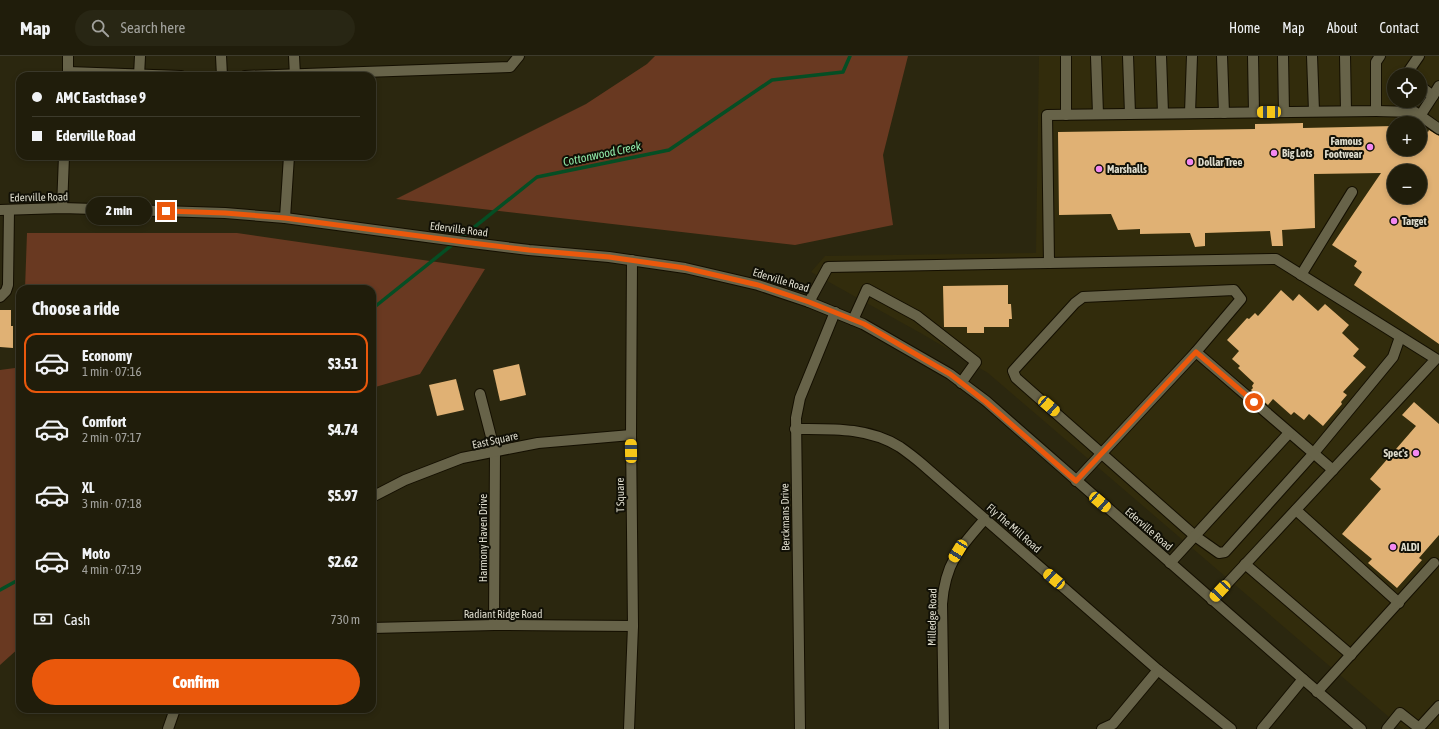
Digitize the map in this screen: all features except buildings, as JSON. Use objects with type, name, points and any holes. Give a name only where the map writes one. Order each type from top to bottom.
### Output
[{"type":"street","points":[[68,56],[68,72]]},
{"type":"street","points":[[139,72],[140,56]]},
{"type":"street","points":[[221,56],[222,72]]},
{"type":"street","points":[[294,56],[295,72]]},
{"type":"street","points":[[376,73],[510,68],[519,56]]},
{"type":"street","points":[[1066,56],[1066,114]]},
{"type":"street","points":[[1096,56],[1098,114]]},
{"type":"street","points":[[1128,56],[1130,114]]},
{"type":"street","points":[[1161,56],[1164,113]]},
{"type":"street","points":[[1190,113],[1192,56]]},
{"type":"street","points":[[1222,56],[1224,113]]},
{"type":"street","points":[[1253,56],[1254,112]]},
{"type":"street","points":[[1283,56],[1284,112]]},
{"type":"street","points":[[1312,56],[1314,111]]},
{"type":"street","points":[[1345,56],[1346,111]]},
{"type":"street","points":[[1376,111],[1376,62],[1380,56]]},
{"type":"street","points":[[1411,68],[1419,56]]},
{"type":"street","points":[[1049,263],[1047,115],[1376,111],[1415,112],[1420,116],[1439,86]]},
{"type":"street","points":[[1427,92],[1432,96]]},
{"type":"street","points":[[1427,121],[1439,129]]},
{"type":"street","points":[[62,208],[64,160]]},
{"type":"street","points":[[285,218],[289,160]]},
{"type":"street","points":[[1301,275],[1352,192]]},
{"type":"street","name":"Ederville Road","points":[[5,210],[62,208],[225,213],[285,218],[529,250],[609,257],[685,268],[758,285],[809,302],[864,324],[923,358],[961,383],[986,402],[1361,729]]},
{"type":"street","points":[[0,297],[6,291],[8,285],[9,243],[5,210]]},
{"type":"street","points":[[809,302],[828,267],[1276,259],[1436,359],[1212,600]]},
{"type":"street","name":"T Square","points":[[629,729],[633,626],[631,435],[632,260]]},
{"type":"street","points":[[853,320],[867,289],[917,316],[976,362],[961,383]]},
{"type":"street","points":[[1076,481],[1102,453],[1196,352],[1241,299],[1234,290],[1083,297],[1075,303],[1013,371],[1016,378],[1102,453],[1195,536],[1219,553],[1225,552],[1313,454],[1393,357],[1400,337]]},
{"type":"street","name":"Berckmans Drive","points":[[800,729],[796,429],[800,398],[835,312]]},
{"type":"street","points":[[1196,352],[1332,470]]},
{"type":"street","name":"Harmony Haven Drive","points":[[480,394],[495,452],[494,625]]},
{"type":"street","name":"Fly The Mill Road","points":[[796,429],[854,430],[886,440],[900,447],[922,464],[1158,670],[1231,729]]},
{"type":"street","points":[[1170,563],[1289,433]]},
{"type":"street","name":"East Square","points":[[376,495],[405,480],[462,458],[538,443],[631,435]]},
{"type":"street","points":[[1296,510],[1399,603]]},
{"type":"street","name":"Milledge Road","points":[[944,729],[943,586],[953,558],[962,544],[984,518]]},
{"type":"street","points":[[1317,692],[1437,563]]},
{"type":"street","points":[[1245,564],[1351,655]]},
{"type":"street","name":"Radiant Ridge Road","points":[[376,628],[494,625],[633,626]]},
{"type":"street","points":[[1102,729],[1113,724],[1158,670]]},
{"type":"street","points":[[1262,729],[1303,679]]},
{"type":"street","points":[[1387,729],[1400,713],[1419,728],[1439,706]]},
{"type":"street","points":[[168,729],[174,713]]},
{"type":"shaded area","points":[[655,56],[908,56],[883,155],[893,225],[795,245],[396,199],[586,104],[647,64]]},
{"type":"shaded area","points":[[1039,56],[1439,56],[1439,729],[1403,729],[988,373],[924,335],[811,272],[825,256],[1036,253]]},
{"type":"shaded area","points":[[27,233],[237,233],[485,269],[420,374],[376,387],[376,285],[25,285]]},
{"type":"shaded area","points":[[16,366],[16,651],[0,665],[0,370],[15,368]]},
{"type":"waterway","name":"Cottonwood Creek","points":[[376,306],[537,177],[669,150],[772,80],[843,72],[850,56]]},
{"type":"waterway","name":"Cottonwood Creek","points":[[0,590],[16,581]]},
{"type":"place","name":"Famous Footwear","points":[[1370,147]]},
{"type":"place","name":"Big Lots","points":[[1274,153]]},
{"type":"place","name":"Dollar Tree","points":[[1190,162]]},
{"type":"place","name":"Marshalls","points":[[1099,169]]},
{"type":"place","name":"Target","points":[[1394,221]]},
{"type":"place","name":"Spec's","points":[[1416,453]]},
{"type":"place","name":"ALDI","points":[[1393,547]]},
{"type":"route","points":[[166,211],[225,213],[285,218],[529,250],[609,257],[685,268],[758,285],[809,302],[864,324],[950,374],[986,402],[1076,481],[1196,352],[1254,402]]}]
